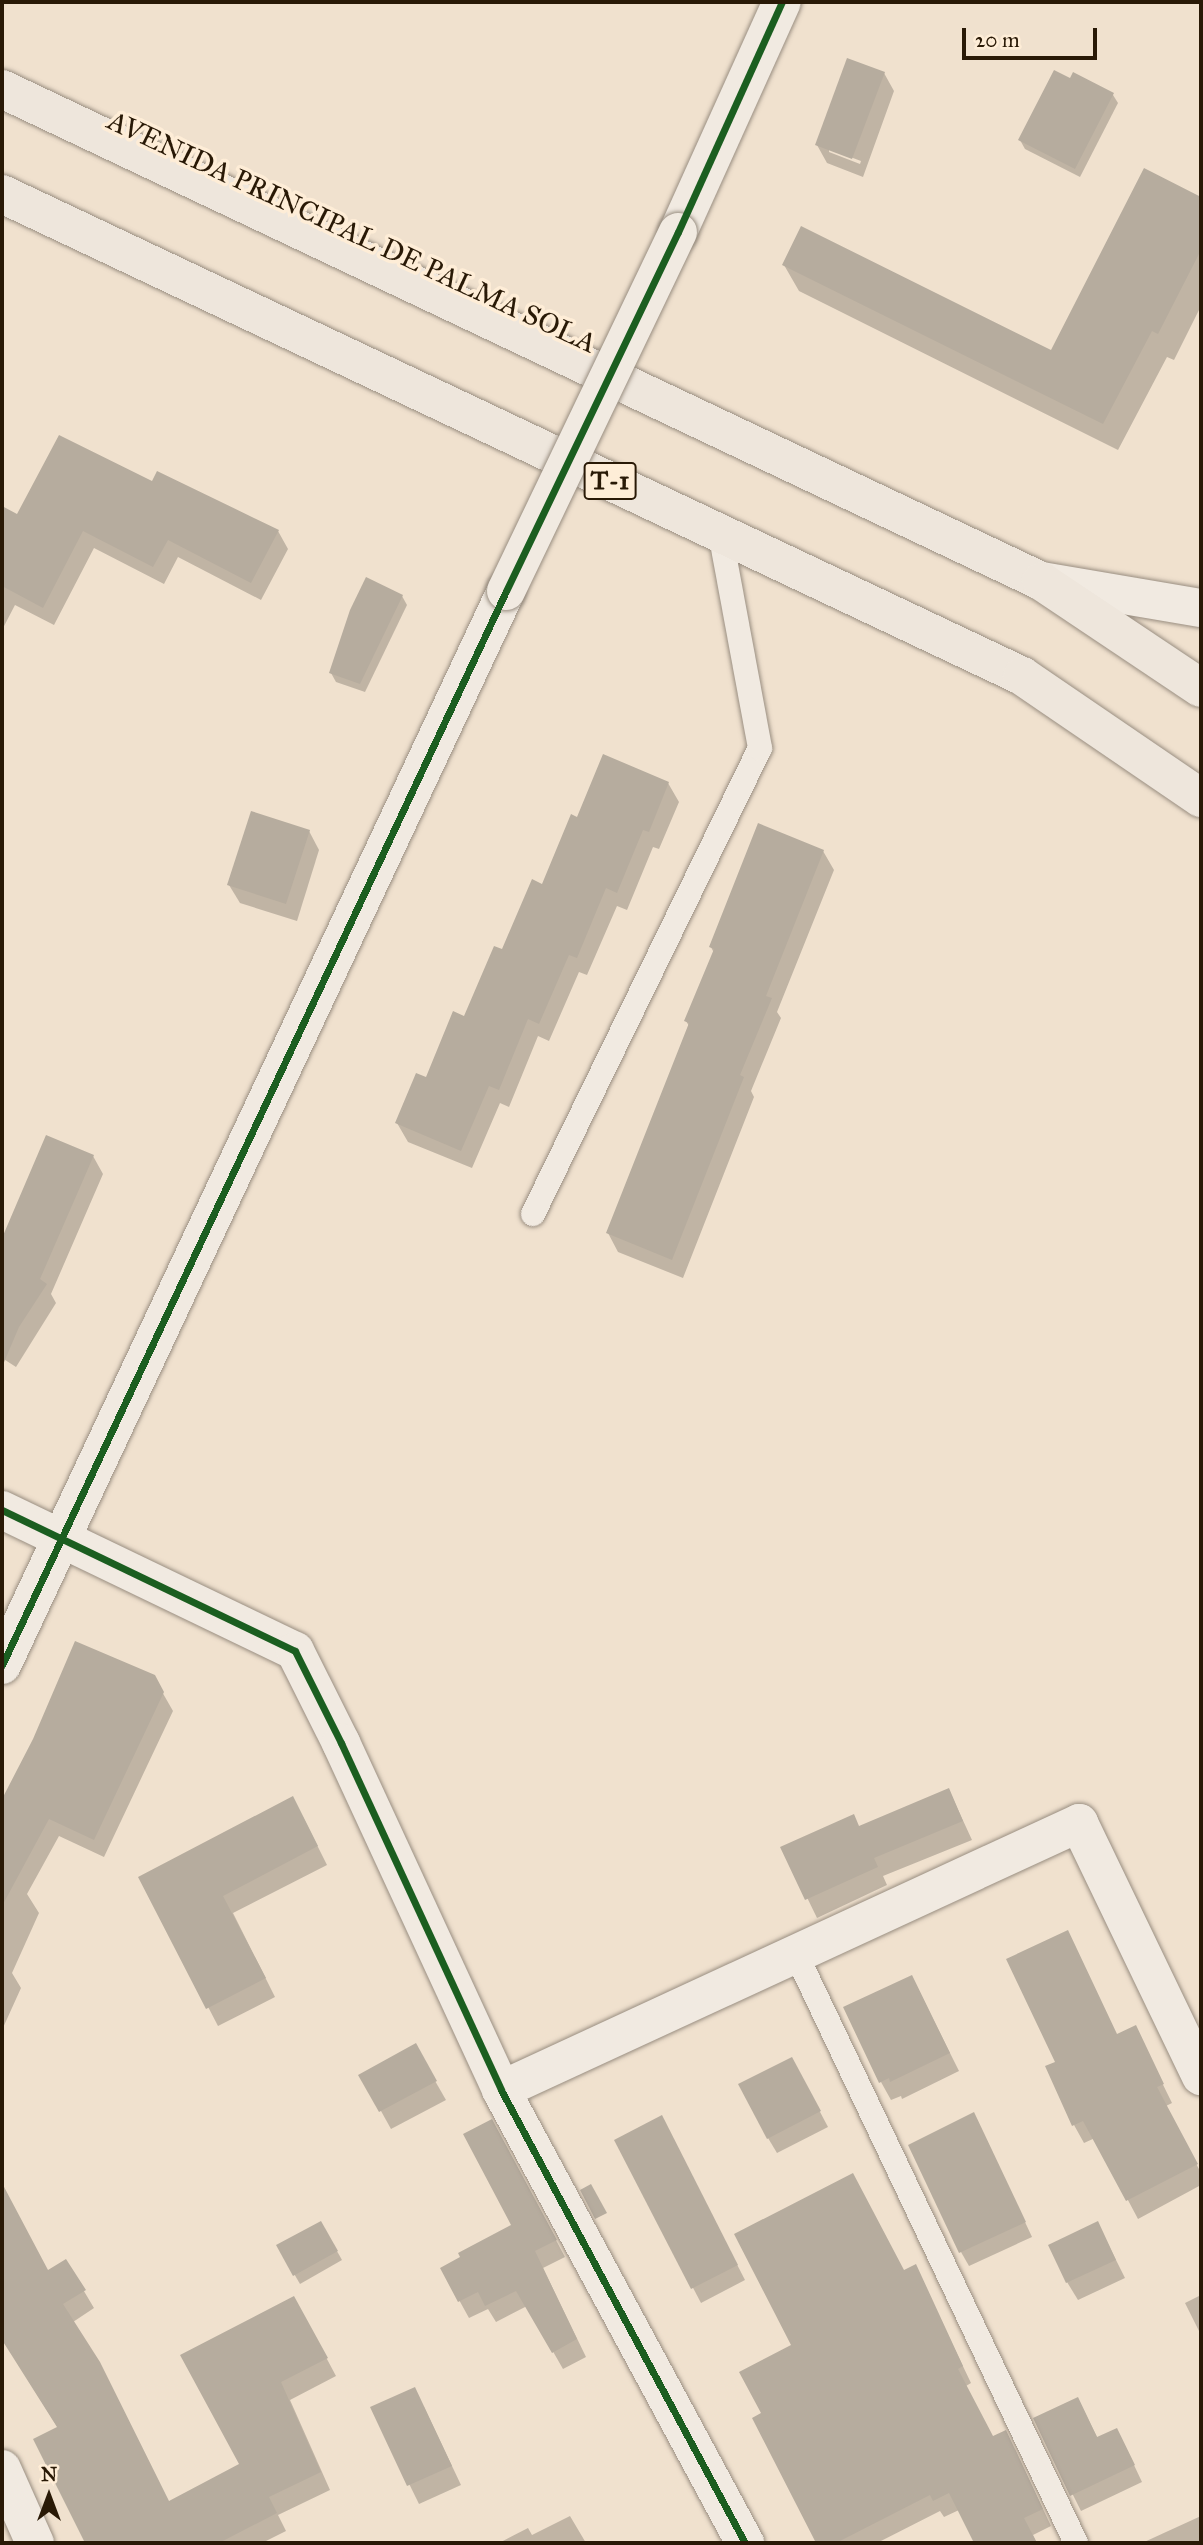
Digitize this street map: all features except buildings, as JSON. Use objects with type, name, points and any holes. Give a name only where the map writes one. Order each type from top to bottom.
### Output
[{"type":"highway","name":"AVENIDA PRINCIPAL DE PALMA SOLA","points":[[2,89],[1041,581],[1201,688]]},
{"type":"highway","name":"T-1","points":[[2,194],[1022,676],[1201,798]]},
{"type":"street","points":[[2,1665],[506,591],[678,232],[782,2]]},
{"type":"street","points":[[1041,581],[1201,608]]},
{"type":"street","points":[[2,1510],[295,1651],[341,1743],[501,2090],[745,2543]]},
{"type":"street","points":[[501,2090],[797,1956],[1079,1823],[1201,2076]]},
{"type":"street","points":[[2,2469],[35,2543]]},
{"type":"lane","points":[[533,1214],[760,748],[720,533]]},
{"type":"lane","points":[[797,1956],[1076,2543]]},
{"type":"cycle path","points":[[2,1665],[506,591],[678,232],[782,2]]},
{"type":"cycle path","points":[[2,1510],[295,1651],[341,1743],[501,2090],[745,2543]]}]
